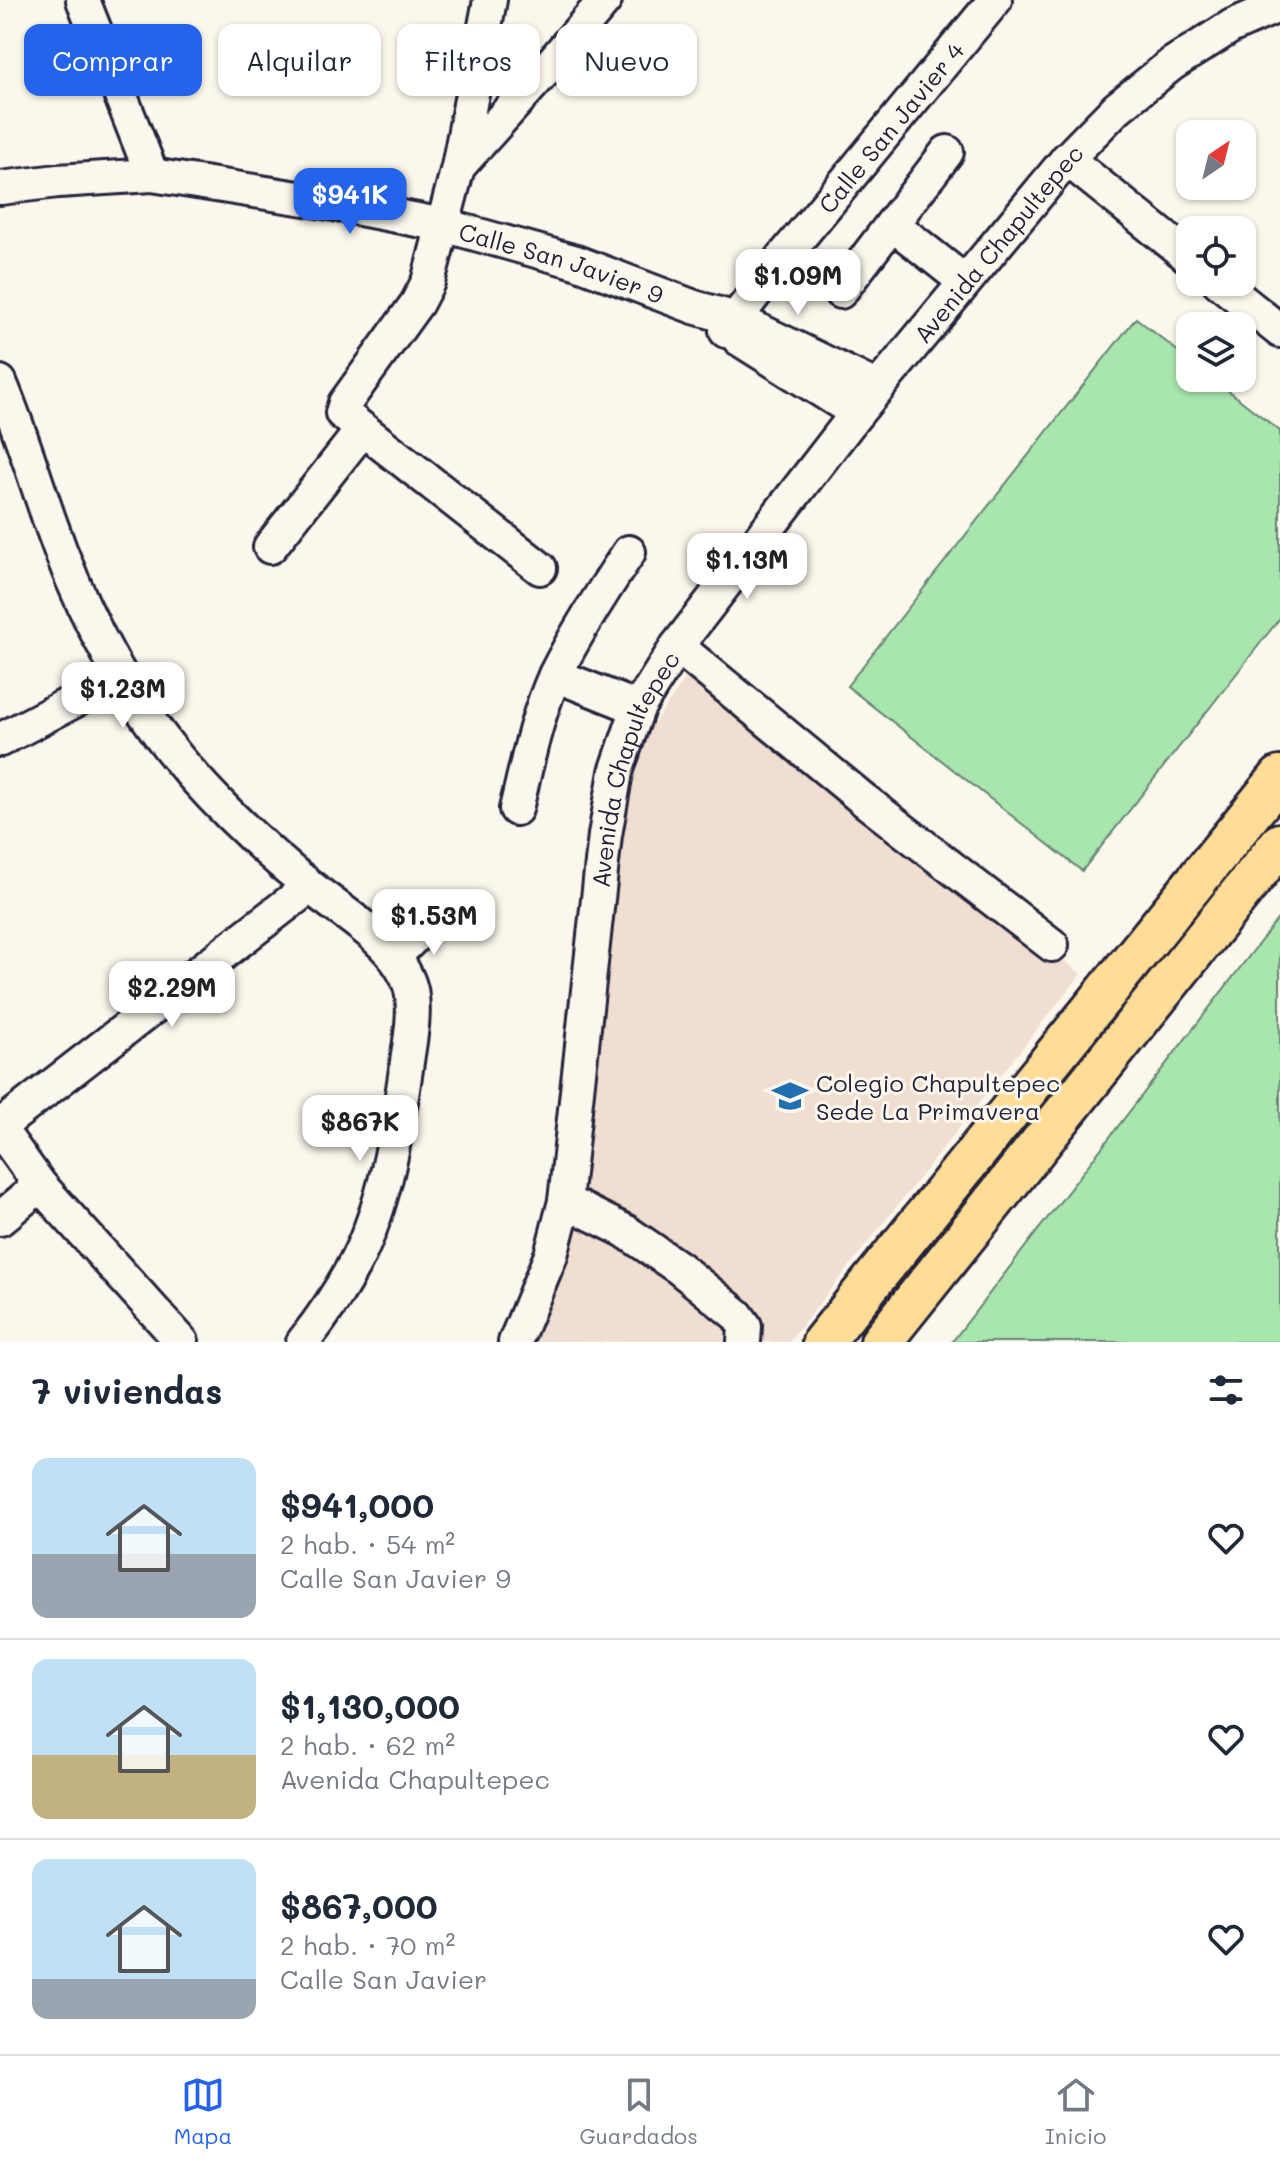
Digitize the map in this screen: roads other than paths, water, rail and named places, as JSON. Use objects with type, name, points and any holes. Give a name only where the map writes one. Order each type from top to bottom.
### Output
[{"type":"main road","points":[[823,1342],[1280,777]]},
{"type":"main road","points":[[881,1342],[1280,844]]},
{"type":"street","points":[[83,0],[152,175]]},
{"type":"street","points":[[490,0],[458,167],[423,294],[342,408],[342,413],[540,568]]},
{"type":"street","points":[[458,167],[605,0]]},
{"type":"street","name":"Calle San Javier 4","points":[[731,325],[995,0]]},
{"type":"street","name":"Avenida Chapultepec","points":[[515,1342],[551,1255],[565,1201],[605,835],[616,772],[638,708],[677,646],[857,413],[1067,159],[1117,108],[1172,64],[1232,26],[1280,5]]},
{"type":"street","points":[[840,292],[947,152]]},
{"type":"street","points":[[1067,159],[1176,247]]},
{"type":"street","name":"Calle San Javier 9","points":[[0,188],[152,175],[443,225],[576,262],[694,307],[878,388]]},
{"type":"street","points":[[892,224],[964,281]]},
{"type":"street","points":[[1236,296],[1280,331]]},
{"type":"street","name":"Calle San Javier 9","points":[[731,325],[857,413]]},
{"type":"street","points":[[0,382],[9,426],[78,593],[120,677],[160,736],[209,792],[309,887],[371,935],[400,966],[412,995],[413,1023],[396,1136],[380,1197],[357,1259],[323,1316],[303,1342]]},
{"type":"street","points":[[270,547],[362,430]]},
{"type":"street","points":[[516,809],[531,745],[555,675],[629,552]]},
{"type":"street","points":[[677,646],[864,800],[1052,945]]},
{"type":"street","points":[[555,675],[638,708]]},
{"type":"street","points":[[0,740],[120,677]]},
{"type":"street","points":[[182,1342],[40,1185],[0,1128],[309,887]]},
{"type":"street","points":[[400,966],[434,917]]},
{"type":"street","points":[[0,1219],[40,1185]]},
{"type":"street","points":[[565,1201],[625,1231],[679,1268],[737,1315],[745,1326],[744,1342]]},
{"type":"place","name":"Colegio Chapultepec Sede La Primavera","points":[[790,1096]]}]
